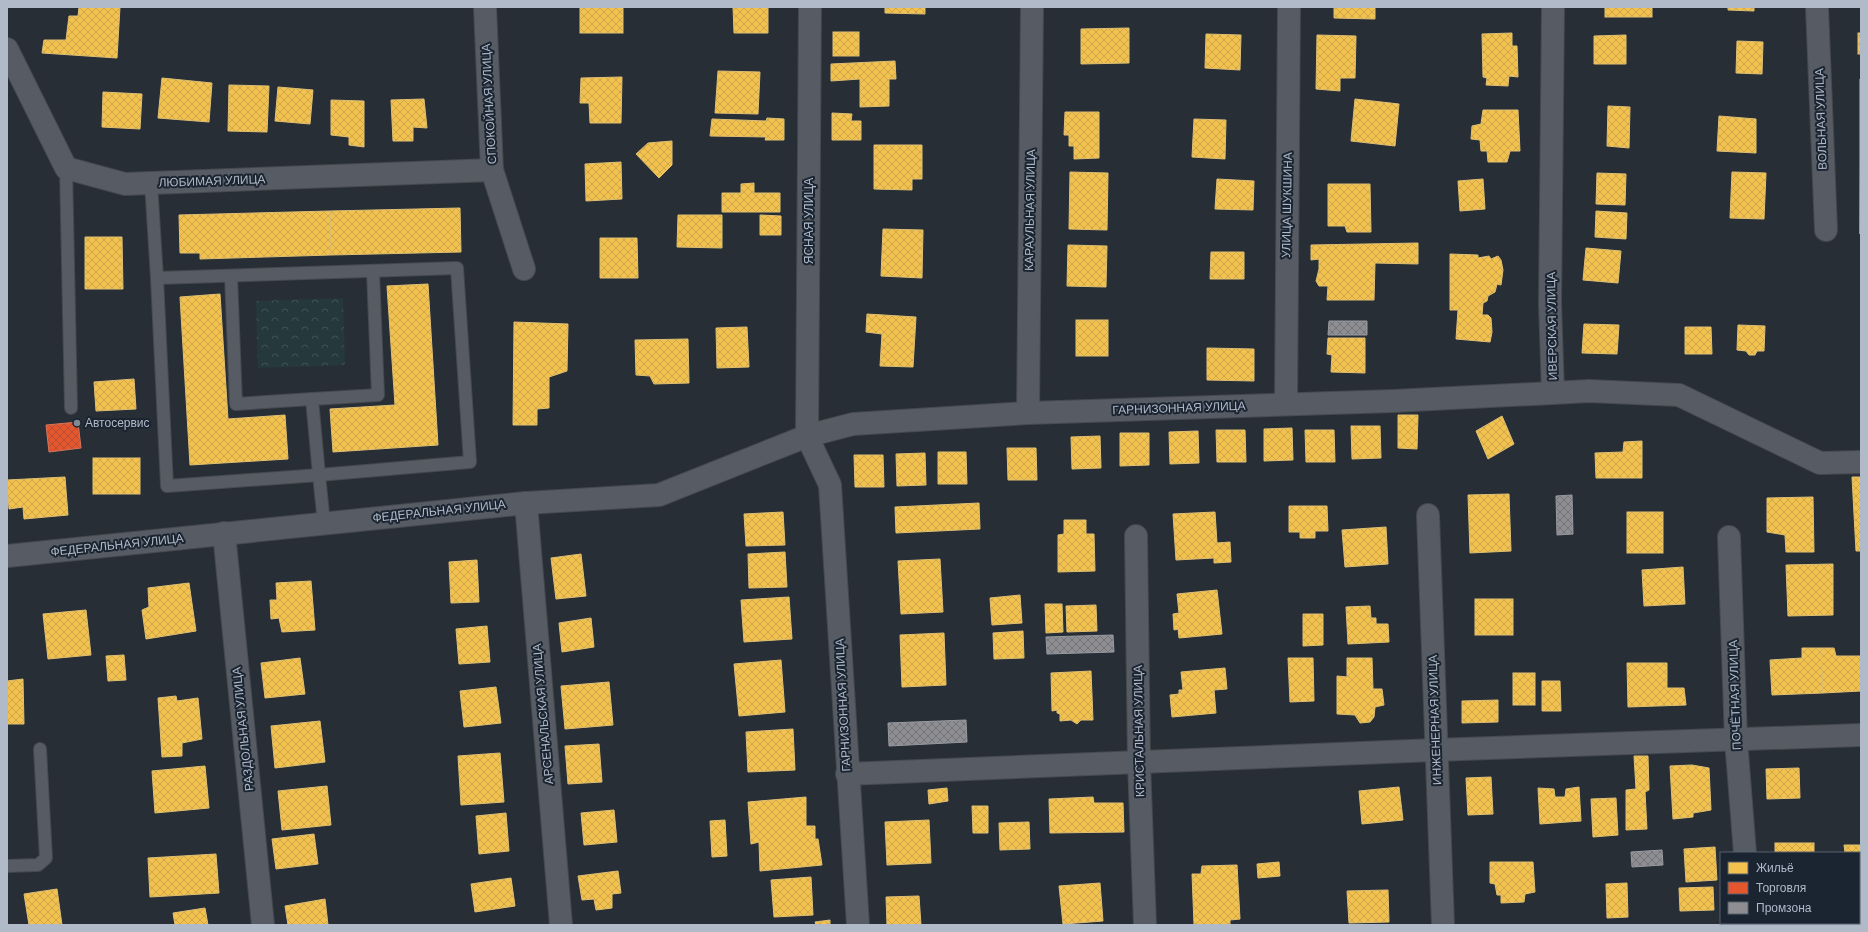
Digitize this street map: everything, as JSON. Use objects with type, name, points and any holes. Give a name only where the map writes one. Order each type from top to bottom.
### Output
[{"type":"street","name":"СПОКОЙНАЯ УЛИЦА","points":[[485,7],[492,170],[524,269]]},
{"type":"street","name":"ЯСНАЯ УЛИЦА","points":[[808,436],[810,7]]},
{"type":"street","name":"КАРАУЛЬНАЯ УЛИЦА","points":[[1028,413],[1032,7]]},
{"type":"street","name":"УЛИЦА ШУКШИНА","points":[[1286,404],[1289,7]]},
{"type":"street","name":"ИВЕРСКАЯ УЛИЦА","points":[[1553,7],[1550,295],[1553,393],[1589,391],[1679,395],[1820,463],[1861,462]]},
{"type":"street","name":"ВОЛЬНАЯ УЛИЦА","points":[[1817,7],[1826,230]]},
{"type":"street","points":[[7,49],[66,168]]},
{"type":"street","name":"ЛЮБИМАЯ УЛИЦА","points":[[66,168],[125,184],[492,170]]},
{"type":"street","name":"ГАРНИЗОННАЯ УЛИЦА","points":[[858,925],[847,774],[830,484],[808,436],[853,424],[1028,413],[1394,401],[1553,393]]},
{"type":"street","name":"ФЕДЕРАЛЬНАЯ УЛИЦА","points":[[7,556],[526,503],[659,494],[808,436]]},
{"type":"street","name":"АРСЕНАЛЬСКАЯ УЛИЦА","points":[[526,503],[561,925]]},
{"type":"street","name":"ИНЖЕНЕРНАЯ УЛИЦА","points":[[1428,516],[1435,750],[1443,925]]},
{"type":"street","name":"РАЗДОЛЬНАЯ УЛИЦА","points":[[224,533],[263,925]]},
{"type":"street","name":"КРИСТАЛЬНАЯ УЛИЦА","points":[[1136,536],[1139,762],[1145,925]]},
{"type":"street","name":"ПОЧЁТНАЯ УЛИЦА","points":[[1729,537],[1736,740],[1745,852]]},
{"type":"street","points":[[847,774],[1435,750],[1861,735]]},
{"type":"lane","points":[[66,168],[71,408]]},
{"type":"lane","points":[[151,183],[167,486],[470,462],[456,268],[373,272],[157,278]]},
{"type":"lane","points":[[232,276],[236,404],[378,395],[373,272]]},
{"type":"lane","points":[[312,399],[324,523]]},
{"type":"lane","points":[[7,866],[38,865],[46,858],[40,749]]},
{"type":"green space","points":[[343,298],[345,365],[258,368],[256,301]]},
{"type":"building: Жильё","points":[[79,7],[120,7],[117,58],[42,53],[44,40],[66,40],[69,16],[78,16]]},
{"type":"building: Жильё","points":[[580,7],[623,7],[623,33],[580,33]]},
{"type":"building: Жильё","points":[[733,7],[768,7],[768,33],[734,33]]},
{"type":"building: Жильё","points":[[885,7],[925,7],[925,14],[885,13]]},
{"type":"building: Жильё","points":[[1334,7],[1375,7],[1375,19],[1334,18]]},
{"type":"building: Жильё","points":[[1605,7],[1652,7],[1652,17],[1605,17]]},
{"type":"building: Жильё","points":[[1728,7],[1754,7],[1754,11],[1728,10]]},
{"type":"building: Жильё","points":[[1129,28],[1129,63],[1081,64],[1081,29]]},
{"type":"building: Жильё","points":[[833,32],[859,32],[859,56],[833,56]]},
{"type":"building: Жильё","points":[[1512,33],[1512,46],[1517,46],[1518,77],[1509,76],[1508,86],[1486,85],[1487,78],[1483,77],[1482,34]]},
{"type":"building: Жильё","points":[[1858,33],[1861,33],[1861,54],[1858,54]]},
{"type":"building: Жильё","points":[[1206,34],[1241,35],[1240,70],[1205,68]]},
{"type":"building: Жильё","points":[[1317,35],[1356,36],[1355,78],[1340,78],[1340,91],[1316,89]]},
{"type":"building: Жильё","points":[[1626,35],[1626,64],[1594,64],[1594,36]]},
{"type":"building: Жильё","points":[[1737,41],[1763,42],[1762,74],[1736,73]]},
{"type":"building: Жильё","points":[[895,61],[896,79],[889,79],[889,106],[860,107],[860,79],[831,81],[831,64]]},
{"type":"building: Жильё","points":[[718,71],[760,72],[758,114],[715,113]]},
{"type":"building: Жильё","points":[[622,77],[621,123],[590,123],[589,103],[580,103],[581,78]]},
{"type":"building: Жильё","points":[[162,78],[212,83],[209,122],[158,118]]},
{"type":"building: Жильё","points":[[1860,79],[1861,79],[1860,234]]},
{"type":"building: Жильё","points":[[229,85],[269,86],[267,132],[228,131]]},
{"type":"building: Жильё","points":[[278,87],[313,90],[310,124],[275,121]]},
{"type":"building: Жильё","points":[[103,92],[142,94],[140,129],[102,127]]},
{"type":"building: Жильё","points":[[424,99],[427,128],[413,127],[413,141],[393,141],[391,100]]},
{"type":"building: Жильё","points":[[1355,99],[1399,104],[1395,146],[1351,141]]},
{"type":"building: Жильё","points":[[331,100],[364,101],[364,147],[349,145],[349,137],[331,135]]},
{"type":"building: Жильё","points":[[1608,106],[1630,107],[1629,148],[1607,146]]},
{"type":"building: Жильё","points":[[1483,110],[1518,110],[1520,151],[1510,151],[1507,162],[1488,162],[1487,151],[1481,151],[1480,140],[1471,139],[1472,126],[1481,124]]},
{"type":"building: Жильё","points":[[1065,112],[1099,112],[1099,158],[1074,159],[1074,146],[1069,146],[1069,135],[1064,135]]},
{"type":"building: Жильё","points":[[832,113],[852,114],[851,121],[861,121],[861,140],[832,140]]},
{"type":"building: Жильё","points":[[1719,116],[1756,119],[1756,153],[1717,151]]},
{"type":"building: Жильё","points":[[767,118],[784,119],[784,140],[765,140],[766,137],[710,136],[712,119],[766,121]]},
{"type":"building: Жильё","points":[[1194,119],[1226,120],[1225,159],[1192,157]]},
{"type":"building: Жильё","points":[[672,141],[672,165],[659,178],[636,154],[648,143]]},
{"type":"building: Жильё","points":[[874,145],[922,145],[922,179],[912,179],[912,190],[874,189]]},
{"type":"building: Жильё","points":[[621,162],[622,199],[586,201],[585,164]]},
{"type":"building: Жильё","points":[[1070,172],[1108,173],[1107,230],[1069,229]]},
{"type":"building: Жильё","points":[[1732,172],[1766,173],[1764,219],[1730,218]]},
{"type":"building: Жильё","points":[[1597,173],[1626,174],[1625,205],[1596,204]]},
{"type":"building: Жильё","points":[[1217,179],[1254,181],[1253,210],[1215,209]]},
{"type":"building: Жильё","points":[[1483,179],[1485,209],[1460,211],[1458,181]]},
{"type":"building: Жильё","points":[[754,183],[754,193],[780,193],[780,212],[722,212],[722,193],[741,193],[741,184]]},
{"type":"building: Жильё","points":[[1328,184],[1370,184],[1371,232],[1347,232],[1345,226],[1328,226]]},
{"type":"building: Жильё","points":[[460,208],[461,252],[331,255],[330,211]]},
{"type":"building: Жильё","points":[[330,211],[331,255],[200,259],[200,253],[180,253],[179,215]]},
{"type":"building: Жильё","points":[[1596,211],[1627,213],[1626,239],[1595,237]]},
{"type":"building: Жильё","points":[[678,215],[722,215],[722,248],[677,247]]},
{"type":"building: Жильё","points":[[760,215],[781,216],[781,235],[760,235]]},
{"type":"building: Жильё","points":[[883,229],[923,230],[922,278],[881,276]]},
{"type":"building: Жильё","points":[[85,237],[122,237],[123,289],[85,289]]},
{"type":"building: Жильё","points":[[600,238],[637,238],[638,278],[600,278]]},
{"type":"building: Жильё","points":[[1418,243],[1418,264],[1375,263],[1374,300],[1327,300],[1328,286],[1319,286],[1316,281],[1319,269],[1319,259],[1311,260],[1311,245]]},
{"type":"building: Жильё","points":[[1068,245],[1107,246],[1106,287],[1067,286]]},
{"type":"building: Жильё","points":[[1586,248],[1621,251],[1618,283],[1583,280]]},
{"type":"building: Жильё","points":[[1211,252],[1244,252],[1244,279],[1210,279]]},
{"type":"building: Жильё","points":[[1450,254],[1478,255],[1478,258],[1489,256],[1491,259],[1498,256],[1501,260],[1503,270],[1501,285],[1497,284],[1495,292],[1488,296],[1487,301],[1483,303],[1482,315],[1488,315],[1491,318],[1492,332],[1490,342],[1456,339],[1458,310],[1450,310]]},
{"type":"building: Жильё","points":[[428,284],[438,445],[333,452],[330,409],[395,405],[387,286]]},
{"type":"building: Жильё","points":[[220,294],[228,419],[285,415],[288,459],[190,465],[180,297]]},
{"type":"building: Жильё","points":[[867,314],[916,317],[913,367],[880,366],[882,334],[866,332]]},
{"type":"building: Жильё","points":[[1076,320],[1108,320],[1108,356],[1076,356]]},
{"type":"building: Жильё","points":[[514,322],[568,324],[567,371],[549,377],[549,408],[537,409],[537,425],[513,425]]},
{"type":"building: Жильё","points":[[1584,324],[1619,325],[1617,354],[1582,353]]},
{"type":"building: Жильё","points":[[1738,325],[1765,326],[1764,351],[1757,351],[1755,355],[1749,355],[1746,351],[1737,350]]},
{"type":"building: Жильё","points":[[747,327],[749,367],[717,368],[716,328]]},
{"type":"building: Жильё","points":[[1685,327],[1711,327],[1712,354],[1685,354]]},
{"type":"building: Жильё","points":[[1328,338],[1365,338],[1365,373],[1331,372],[1332,355],[1327,354]]},
{"type":"building: Жильё","points":[[688,339],[689,383],[654,384],[650,376],[636,375],[635,340]]},
{"type":"building: Жильё","points":[[1207,348],[1254,349],[1254,381],[1207,380]]},
{"type":"building: Жильё","points":[[134,379],[136,409],[96,411],[94,382]]},
{"type":"building: Жильё","points":[[1398,415],[1418,415],[1417,449],[1398,448]]},
{"type":"building: Жильё","points":[[1502,416],[1514,444],[1488,459],[1476,431]]},
{"type":"building: Жильё","points":[[1351,426],[1380,426],[1381,458],[1352,459]]},
{"type":"building: Жильё","points":[[1292,428],[1293,460],[1264,461],[1264,429]]},
{"type":"building: Жильё","points":[[1216,430],[1245,430],[1246,462],[1217,462]]},
{"type":"building: Жильё","points":[[1305,430],[1334,430],[1335,462],[1306,462]]},
{"type":"building: Жильё","points":[[1198,431],[1199,463],[1170,464],[1169,432]]},
{"type":"building: Жильё","points":[[1120,433],[1149,433],[1149,465],[1120,466]]},
{"type":"building: Жильё","points":[[1100,436],[1101,468],[1072,469],[1071,437]]},
{"type":"building: Жильё","points":[[1642,441],[1642,478],[1596,478],[1595,453],[1623,452],[1624,442]]},
{"type":"building: Жильё","points":[[1007,448],[1036,448],[1037,480],[1008,480]]},
{"type":"building: Жильё","points":[[938,452],[966,452],[967,484],[938,484]]},
{"type":"building: Жильё","points":[[925,453],[926,485],[897,486],[896,454]]},
{"type":"building: Жильё","points":[[854,455],[883,455],[884,487],[855,487]]},
{"type":"building: Жильё","points":[[93,458],[140,458],[140,494],[93,494]]},
{"type":"building: Жильё","points":[[65,477],[68,515],[24,519],[23,507],[9,509],[7,480]]},
{"type":"building: Жильё","points":[[1852,477],[1861,477],[1861,551],[1856,551]]},
{"type":"building: Жильё","points":[[1509,494],[1511,551],[1470,553],[1468,495]]},
{"type":"building: Жильё","points":[[1813,497],[1814,552],[1786,552],[1785,535],[1767,532],[1767,498]]},
{"type":"building: Жильё","points":[[979,503],[980,529],[896,533],[895,507]]},
{"type":"building: Жильё","points":[[1289,506],[1327,506],[1328,531],[1315,531],[1315,538],[1300,538],[1300,532],[1289,532]]},
{"type":"building: Жильё","points":[[783,512],[785,545],[746,546],[744,514]]},
{"type":"building: Жильё","points":[[1215,512],[1217,543],[1230,542],[1231,562],[1214,563],[1214,558],[1176,560],[1173,514]]},
{"type":"building: Жильё","points":[[1627,512],[1663,512],[1663,553],[1627,553]]},
{"type":"building: Жильё","points":[[1064,520],[1086,520],[1086,534],[1094,534],[1095,571],[1058,572],[1058,535],[1064,534]]},
{"type":"building: Жильё","points":[[1386,527],[1388,564],[1345,567],[1342,530]]},
{"type":"building: Жильё","points":[[785,552],[787,587],[749,588],[748,554]]},
{"type":"building: Жильё","points":[[581,554],[586,596],[556,599],[551,558]]},
{"type":"building: Жильё","points":[[940,559],[943,612],[901,614],[898,561]]},
{"type":"building: Жильё","points":[[477,560],[479,602],[451,603],[449,562]]},
{"type":"building: Жильё","points":[[1833,564],[1833,615],[1788,616],[1786,565]]},
{"type":"building: Жильё","points":[[1683,567],[1685,604],[1644,606],[1642,570]]},
{"type":"building: Жильё","points":[[311,581],[315,630],[282,632],[279,618],[271,619],[270,600],[277,600],[276,583]]},
{"type":"building: Жильё","points":[[189,583],[196,631],[146,639],[142,610],[149,607],[148,588]]},
{"type":"building: Жильё","points":[[1217,590],[1222,634],[1179,638],[1178,629],[1174,630],[1173,614],[1179,613],[1177,594]]},
{"type":"building: Жильё","points":[[1020,595],[1022,623],[992,625],[990,598]]},
{"type":"building: Жильё","points":[[789,597],[792,639],[744,642],[741,600]]},
{"type":"building: Жильё","points":[[1475,599],[1513,599],[1513,635],[1475,635]]},
{"type":"building: Жильё","points":[[1045,604],[1062,604],[1063,632],[1046,633]]},
{"type":"building: Жильё","points":[[1096,605],[1097,631],[1067,632],[1066,606]]},
{"type":"building: Жильё","points":[[1370,606],[1371,618],[1376,618],[1376,624],[1388,624],[1389,642],[1348,644],[1346,607]]},
{"type":"building: Жильё","points":[[86,610],[91,655],[48,659],[43,614]]},
{"type":"building: Жильё","points":[[1303,614],[1323,614],[1323,645],[1303,646]]},
{"type":"building: Жильё","points":[[591,618],[594,647],[562,652],[559,623]]},
{"type":"building: Жильё","points":[[487,626],[490,662],[459,664],[456,629]]},
{"type":"building: Жильё","points":[[1023,631],[1024,658],[994,659],[993,633]]},
{"type":"building: Жильё","points":[[944,633],[946,685],[902,687],[900,635]]},
{"type":"building: Жильё","points":[[1802,648],[1821,648],[1823,693],[1772,695],[1770,660],[1802,658]]},
{"type":"building: Жильё","points":[[1821,648],[1834,648],[1836,656],[1861,656],[1861,691],[1823,693]]},
{"type":"building: Жильё","points":[[124,655],[126,680],[108,681],[106,656]]},
{"type":"building: Жильё","points":[[300,658],[305,694],[265,698],[261,663]]},
{"type":"building: Жильё","points":[[1288,658],[1313,658],[1314,701],[1290,702]]},
{"type":"building: Жильё","points":[[1347,658],[1372,658],[1373,689],[1382,689],[1384,705],[1375,707],[1374,717],[1370,722],[1360,723],[1355,715],[1337,714],[1337,676],[1347,677]]},
{"type":"building: Жильё","points":[[781,660],[785,712],[739,716],[734,664]]},
{"type":"building: Жильё","points":[[1627,663],[1667,663],[1667,688],[1684,688],[1686,705],[1628,707]]},
{"type":"building: Жильё","points":[[1225,668],[1227,689],[1214,690],[1216,713],[1172,717],[1170,695],[1179,694],[1179,690],[1183,690],[1181,672]]},
{"type":"building: Жильё","points":[[1091,671],[1093,720],[1081,720],[1077,724],[1071,720],[1060,721],[1060,714],[1057,713],[1057,710],[1052,711],[1051,673]]},
{"type":"building: Жильё","points":[[1513,673],[1535,673],[1535,705],[1513,705]]},
{"type":"building: Жильё","points":[[23,679],[24,724],[7,724],[7,681]]},
{"type":"building: Жильё","points":[[1542,681],[1560,681],[1561,711],[1542,711]]},
{"type":"building: Жильё","points":[[609,682],[613,725],[565,729],[561,686]]},
{"type":"building: Жильё","points":[[496,687],[501,723],[464,727],[460,691]]},
{"type":"building: Жильё","points":[[176,696],[177,701],[198,698],[202,739],[182,743],[182,756],[162,757],[158,698]]},
{"type":"building: Жильё","points":[[1498,700],[1498,722],[1462,723],[1462,701]]},
{"type":"building: Жильё","points":[[320,721],[325,762],[275,768],[271,726]]},
{"type":"building: Жильё","points":[[793,729],[795,770],[748,772],[746,732]]},
{"type":"building: Жильё","points":[[599,744],[602,782],[568,784],[565,746]]},
{"type":"building: Жильё","points":[[500,753],[504,802],[461,805],[458,756]]},
{"type":"building: Жильё","points":[[1634,756],[1648,756],[1649,790],[1645,792],[1647,829],[1626,830],[1626,790],[1636,789]]},
{"type":"building: Жильё","points":[[1692,765],[1709,768],[1711,810],[1693,813],[1693,817],[1673,819],[1670,766]]},
{"type":"building: Жильё","points":[[205,766],[209,808],[155,813],[152,771]]},
{"type":"building: Жильё","points":[[1799,768],[1800,798],[1767,799],[1766,769]]},
{"type":"building: Жильё","points":[[1491,777],[1493,814],[1468,815],[1466,778]]},
{"type":"building: Жильё","points":[[327,786],[331,825],[282,830],[278,791]]},
{"type":"building: Жильё","points":[[1399,787],[1403,820],[1362,824],[1359,791]]},
{"type":"building: Жильё","points":[[1579,787],[1581,821],[1540,824],[1538,788],[1554,789],[1555,797],[1565,797],[1566,789]]},
{"type":"building: Жильё","points":[[947,788],[948,801],[929,804],[928,790]]},
{"type":"building: Жильё","points":[[806,797],[806,826],[815,826],[815,839],[818,839],[822,865],[760,871],[759,842],[751,844],[748,802]]},
{"type":"building: Жильё","points":[[1093,797],[1094,803],[1123,803],[1124,832],[1050,833],[1049,799]]},
{"type":"building: Жильё","points":[[1616,798],[1618,835],[1593,837],[1591,799]]},
{"type":"building: Жильё","points":[[972,806],[988,806],[988,833],[973,833]]},
{"type":"building: Жильё","points":[[614,810],[617,842],[584,845],[581,813]]},
{"type":"building: Жильё","points":[[506,813],[509,851],[479,854],[476,816]]},
{"type":"building: Жильё","points":[[725,820],[727,856],[712,857],[710,821]]},
{"type":"building: Жильё","points":[[929,820],[931,863],[887,865],[885,822]]},
{"type":"building: Жильё","points":[[1029,822],[1030,849],[1000,850],[999,823]]},
{"type":"building: Жильё","points":[[314,834],[318,864],[276,869],[272,839]]},
{"type":"building: Жильё","points":[[1775,843],[1814,843],[1814,852],[1775,852]]},
{"type":"building: Жильё","points":[[1844,845],[1861,845],[1861,868],[1860,852],[1845,852]]},
{"type":"building: Жильё","points":[[1715,847],[1717,880],[1686,882],[1684,849]]},
{"type":"building: Жильё","points":[[216,854],[219,893],[150,897],[148,858]]},
{"type":"building: Жильё","points":[[1279,862],[1280,876],[1258,878],[1257,864]]},
{"type":"building: Жильё","points":[[1490,862],[1533,862],[1535,892],[1525,894],[1524,902],[1501,903],[1501,895],[1497,895],[1495,884],[1490,883]]},
{"type":"building: Жильё","points":[[1237,865],[1240,919],[1230,920],[1230,925],[1194,925],[1192,874],[1201,874],[1202,866]]},
{"type":"building: Жильё","points":[[618,871],[621,893],[612,894],[612,908],[596,910],[594,899],[582,900],[578,876]]},
{"type":"building: Жильё","points":[[811,877],[813,915],[774,917],[771,880]]},
{"type":"building: Жильё","points":[[511,878],[515,906],[475,912],[471,884]]},
{"type":"building: Жильё","points":[[1100,883],[1103,921],[1063,924],[1059,886]]},
{"type":"building: Жильё","points":[[1627,883],[1628,917],[1607,918],[1606,884]]},
{"type":"building: Жильё","points":[[1713,887],[1714,910],[1680,911],[1679,888]]},
{"type":"building: Жильё","points":[[57,889],[62,925],[29,925],[24,894]]},
{"type":"building: Жильё","points":[[1388,890],[1389,922],[1349,923],[1347,891]]},
{"type":"building: Жильё","points":[[919,896],[921,925],[887,925],[886,897]]},
{"type":"building: Жильё","points":[[325,899],[328,925],[288,925],[285,906]]},
{"type":"building: Жильё","points":[[205,908],[208,925],[175,925],[173,913]]},
{"type":"building: Жильё","points":[[830,920],[830,925],[816,925],[815,922]]},
{"type":"building: Торговля","points":[[78,422],[81,448],[49,452],[46,425]]},
{"type":"building: Промзона","points":[[1329,321],[1367,321],[1367,335],[1328,335]]},
{"type":"building: Промзона","points":[[1572,495],[1573,534],[1557,535],[1556,496]]},
{"type":"building: Промзона","points":[[1113,635],[1114,652],[1047,654],[1046,637]]},
{"type":"building: Промзона","points":[[966,720],[967,742],[889,746],[888,723]]},
{"type":"building: Промзона","points":[[1662,850],[1663,865],[1632,867],[1631,852]]},
{"type":"building: Промзона","points":[[1765,924],[1801,924],[1801,925]]},
{"type":"place","name":"Автосервис","points":[[77,423]]}]
